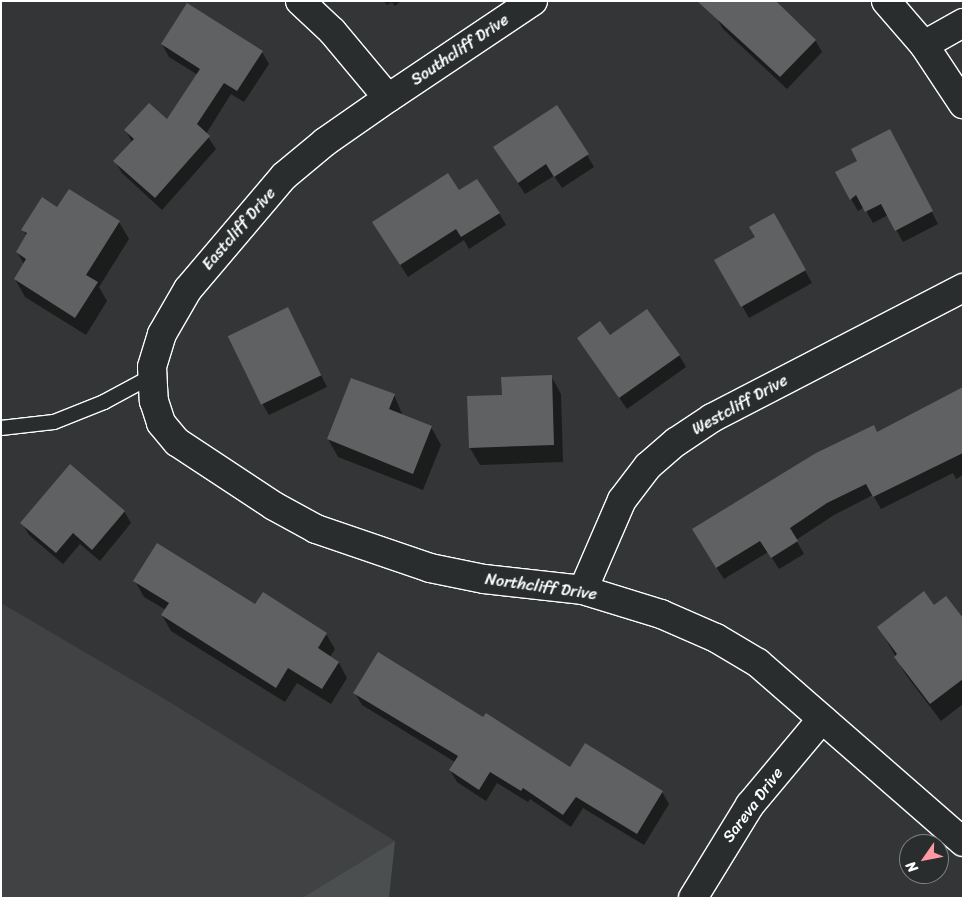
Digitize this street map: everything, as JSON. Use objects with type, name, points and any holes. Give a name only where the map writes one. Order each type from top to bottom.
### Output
[{"type":"street","points":[[300,1],[332,32],[388,98]]},
{"type":"street","name":"Southcliff Drive","points":[[388,98],[533,1]]},
{"type":"street","points":[[886,1],[924,45],[963,104]]},
{"type":"street","points":[[924,45],[963,23]]},
{"type":"street","name":"Eastcliff Drive","points":[[153,389],[152,367],[162,334],[188,289],[284,176],[325,142],[388,98]]},
{"type":"street","name":"Westcliff Drive","points":[[584,590],[622,500],[648,466],[676,442],[712,418],[963,288]]},
{"type":"street","name":"Northcliff Drive","points":[[153,389],[161,423],[177,442],[266,501],[316,529],[430,568],[484,579],[584,590],[660,614],[716,638],[758,663],[963,842]]},
{"type":"street","name":"Sareva Drive","points":[[693,898],[750,805],[822,719]]},
{"type":"lane","points":[[1,428],[54,422],[104,402],[153,389]]},
{"type":"shaded area","points":[[1,603],[163,698],[395,841],[302,898],[1,898]]},
{"type":"shaded area","points":[[395,841],[389,898],[302,898]]},
{"type":"building","points":[[697,1],[776,1],[816,40],[780,77]]},
{"type":"building","points":[[187,3],[263,51],[237,91],[224,83],[197,124],[210,136],[155,198],[113,161],[134,139],[124,130],[149,103],[167,119],[200,69],[161,44]]},
{"type":"building","points":[[557,105],[589,154],[554,177],[546,164],[518,183],[493,147]]},
{"type":"building","points":[[890,129],[933,211],[895,231],[881,204],[865,212],[856,195],[850,200],[835,172],[857,161],[851,149]]},
{"type":"building","points":[[448,173],[459,190],[477,179],[500,213],[461,237],[456,229],[400,265],[372,222]]},
{"type":"building","points":[[69,189],[120,221],[86,275],[98,282],[75,318],[14,279],[26,259],[16,252],[27,233],[21,230],[42,197],[57,207]]},
{"type":"building","points":[[774,213],[806,270],[741,307],[714,260],[755,237],[749,227]]},
{"type":"building","points":[[288,307],[321,375],[261,405],[228,336]]},
{"type":"building","points":[[647,309],[680,355],[619,398],[577,338],[600,321],[610,335]]},
{"type":"building","points":[[552,375],[554,445],[469,448],[467,396],[502,395],[501,377]]},
{"type":"building","points":[[351,378],[395,394],[389,409],[432,426],[413,474],[327,439]]},
{"type":"building","points":[[963,387],[963,453],[873,497],[866,484],[827,503],[790,528],[798,541],[771,558],[760,541],[716,568],[692,529],[816,453],[874,425],[877,432]]},
{"type":"building","points":[[70,464],[125,511],[92,550],[73,533],[56,553],[20,523]]},
{"type":"building","points":[[157,543],[255,604],[263,592],[327,633],[318,648],[339,662],[322,689],[288,668],[276,688],[161,615],[169,603],[133,581]]},
{"type":"building","points":[[924,591],[934,605],[946,596],[963,618],[963,679],[930,704],[894,657],[897,654],[877,627]]},
{"type":"building","points":[[378,652],[483,717],[486,713],[570,767],[585,743],[663,791],[637,834],[576,797],[563,815],[523,788],[521,791],[490,772],[479,790],[449,770],[458,756],[353,693]]}]
